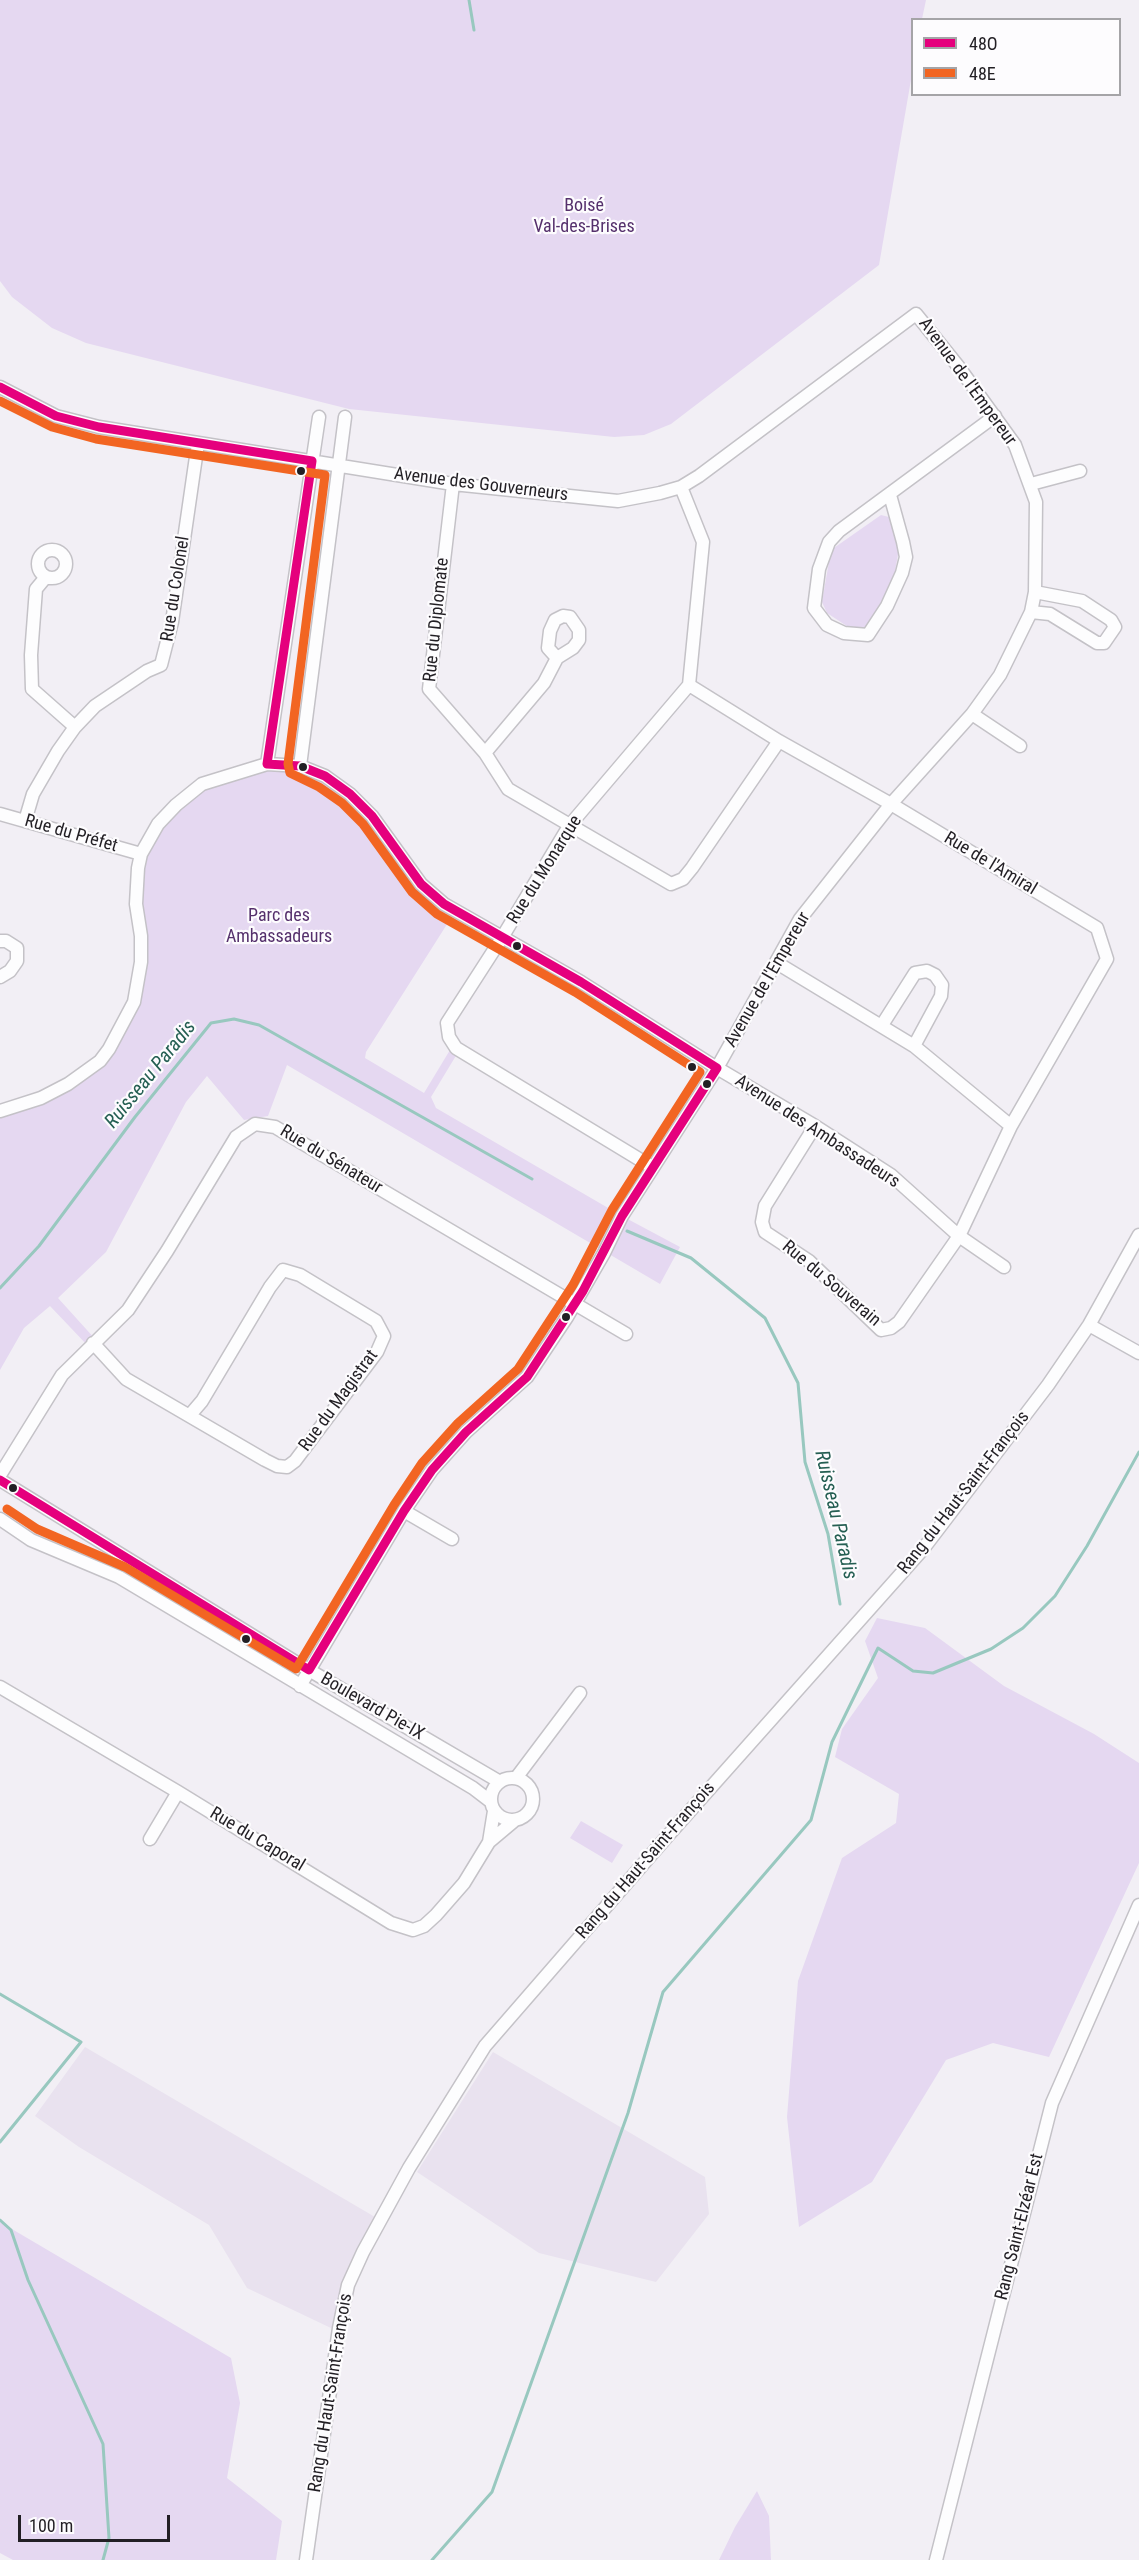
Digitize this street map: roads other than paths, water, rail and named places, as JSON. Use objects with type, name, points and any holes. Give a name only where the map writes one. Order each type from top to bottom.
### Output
[{"type":"street","name":"Avenue de l'Empereur","points":[[300,1686],[404,1511],[432,1470],[466,1432],[527,1377],[573,1304],[652,1167],[717,1068],[800,919],[891,804],[972,714],[1000,675],[1031,612],[1035,592],[1038,535],[1036,502],[1015,445],[916,314]]},
{"type":"street","name":"Avenue des Gouverneurs","points":[[0,387],[56,416],[99,427],[453,484],[618,501],[660,494],[681,487],[699,476],[916,314]]},
{"type":"street","points":[[890,495],[906,557],[902,573],[887,606],[868,635],[844,633],[827,625],[814,608],[819,569],[828,542],[839,531],[995,416]]},
{"type":"street","points":[[267,764],[319,417]]},
{"type":"street","points":[[300,766],[345,417]]},
{"type":"street","name":"Rue du Colonel","points":[[25,821],[33,794],[57,751],[75,727],[95,706],[147,671],[161,665],[172,622],[198,443]]},
{"type":"street","points":[[1030,484],[1080,471]]},
{"type":"street","name":"Rue du Diplomate","points":[[453,484],[429,689],[485,753],[508,789],[671,884],[683,879],[692,868],[779,741]]},
{"type":"street","points":[[681,487],[703,542],[689,685]]},
{"type":"street","points":[[46,577],[36,589],[31,655],[32,689],[75,727]]},
{"type":"street","points":[[1031,612],[1050,614],[1097,643],[1104,643],[1115,627],[1111,620],[1082,601],[1035,592]]},
{"type":"street","points":[[485,753],[544,683],[557,658]]},
{"type":"street","name":"Rue de l'Amiral","points":[[689,685],[779,741],[891,804],[1097,928],[1107,959],[1011,1126]]},
{"type":"street","name":"Rue du Monarque","points":[[652,1167],[456,1048],[449,1037],[447,1023],[503,936],[569,826],[689,685]]},
{"type":"street","points":[[972,714],[1020,746]]},
{"type":"street","name":"Avenue des Ambassadeurs","points":[[0,1111],[41,1098],[68,1084],[100,1061],[109,1050],[134,1002],[141,962],[141,936],[136,904],[141,854],[158,824],[176,805],[202,784],[267,764],[300,766],[325,776],[350,794],[372,816],[421,884],[444,904],[503,936],[815,1126],[891,1175],[959,1236],[1004,1267]]},
{"type":"street","name":"Rue du Préfet","points":[[0,814],[141,854]]},
{"type":"street","points":[[0,941],[6,941],[17,948],[17,955],[10,971],[0,977]]},
{"type":"street","points":[[777,963],[914,1046],[1011,1126]]},
{"type":"street","points":[[882,1025],[915,973],[927,971],[935,975],[942,985],[941,996],[914,1046]]},
{"type":"street","name":"Rue du Sénateur","points":[[0,1475],[62,1375],[128,1310],[167,1251],[236,1137],[255,1124],[275,1127],[626,1334]]},
{"type":"street","name":"Rue du Souverain","points":[[815,1126],[765,1206],[762,1222],[765,1232],[809,1261],[881,1330],[891,1328],[899,1322],[959,1236],[1011,1126]]},
{"type":"street","name":"Rang du Haut-Saint-François","points":[[306,2560],[339,2328],[348,2285],[363,2252],[409,2168],[485,2046],[563,1954],[923,1549],[1048,1385],[1089,1325],[1139,1235]]},
{"type":"street","name":"Rue du Magistrat","points":[[93,1343],[126,1379],[265,1460],[277,1466],[287,1467],[295,1461],[371,1362],[384,1336],[376,1321],[300,1275],[283,1270],[270,1287],[202,1401],[190,1415]]},
{"type":"street","points":[[1089,1325],[1139,1353]]},
{"type":"street","name":"Boulevard Pie-IX","points":[[0,1480],[309,1670],[500,1782]]},
{"type":"street","points":[[404,1511],[452,1539]]},
{"type":"street","name":"Boulevard Pie-IX","points":[[0,1519],[31,1539],[119,1577],[473,1788],[492,1806]]},
{"type":"street","name":"Rue du Caporal","points":[[0,1687],[178,1792],[391,1923],[413,1930],[424,1926],[464,1883],[489,1842],[514,1821]]},
{"type":"street","points":[[536,1755],[530,1788],[533,1798],[531,1809],[524,1817],[514,1821],[503,1819],[492,1806],[493,1790],[500,1782],[516,1778],[536,1755],[580,1693]]},
{"type":"street","points":[[516,1778],[530,1788]]},
{"type":"street","points":[[150,1839],[178,1792]]},
{"type":"street","name":"Rue du Caporal","points":[[489,1842],[492,1806]]},
{"type":"street","name":"Rang Saint-Elzéar Est","points":[[936,2560],[1052,2103],[1139,1905]]},
{"type":"waterway","points":[[469,0],[474,30]]},
{"type":"waterway","name":"Ruisseau Paradis","points":[[0,1288],[39,1246],[135,1117],[211,1023],[234,1019],[259,1025],[532,1179]]},
{"type":"waterway","name":"Ruisseau Paradis","points":[[627,1231],[691,1258],[765,1318],[798,1383],[805,1462],[828,1534],[840,1604]]},
{"type":"waterway","points":[[432,2560],[492,2492],[628,2113],[663,1992],[811,1820],[832,1742],[878,1648],[913,1671],[933,1673],[991,1649],[1023,1628],[1055,1596],[1087,1546],[1139,1452]]},
{"type":"waterway","points":[[0,1994],[81,2042],[0,2142]]},
{"type":"waterway","points":[[0,2220],[11,2230],[28,2280],[103,2444],[109,2538],[103,2560]]},
{"type":"park label","name":"Boisé Val-des-Brises","points":[[584,216]]},
{"type":"park label","name":"Parc des Ambassadeurs","points":[[279,926]]}]
